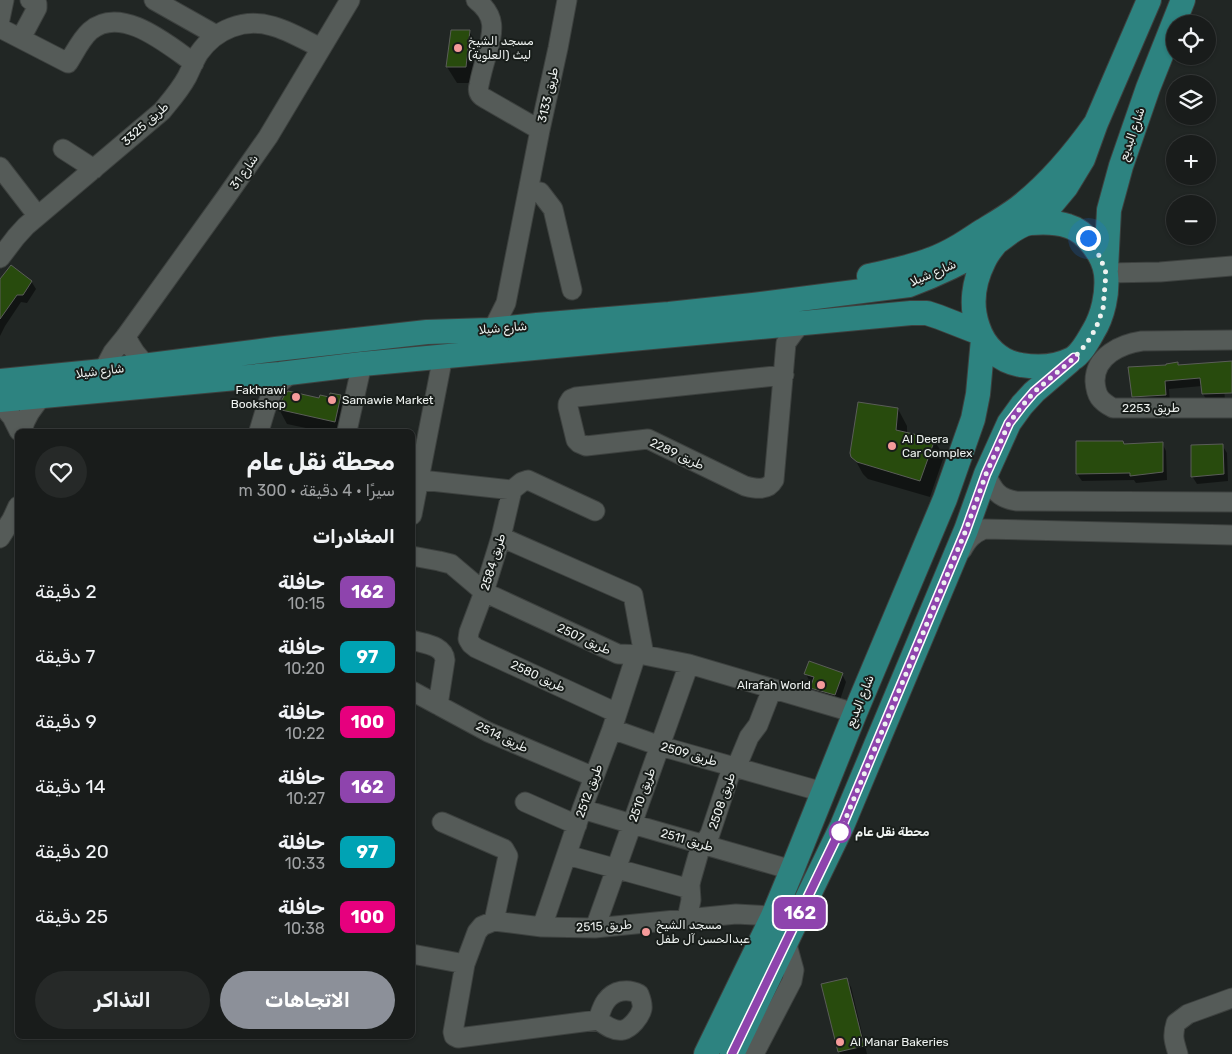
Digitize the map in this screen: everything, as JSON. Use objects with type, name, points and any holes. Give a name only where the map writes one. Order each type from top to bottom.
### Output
[{"type":"main road","points":[[1074,358],[1056,365],[1037,367],[1017,365],[1003,360],[996,355],[981,336],[976,322],[975,283],[984,260],[997,242],[1008,232],[1028,223],[1051,205],[1066,187],[1082,159],[1149,0]]},
{"type":"main road","name":"شارع البديع","points":[[1106,273],[1109,210],[1121,166],[1148,88],[1183,0]]},
{"type":"main road","points":[[753,305],[790,293],[904,268],[934,259],[1018,208],[1036,193],[1082,143],[1096,123]]},
{"type":"main road","points":[[732,1054],[842,826],[969,522],[986,474],[1009,423],[1034,392],[1074,358],[1087,343],[1096,328],[1103,309],[1106,273],[1100,257],[1088,238],[1068,226],[1028,223]]},
{"type":"main road","name":"شارع شيلا","points":[[0,381],[103,371],[276,348],[427,332],[489,330],[669,314],[909,284],[930,277],[997,242]]},
{"type":"main road","name":"شارع شيلا","points":[[0,400],[444,356],[911,313],[927,313],[981,336]]},
{"type":"main road","name":"شارع البديع","points":[[706,1054],[773,916],[855,713],[945,499],[973,419],[978,394],[981,336]]},
{"type":"street","points":[[0,17],[4,0]]},
{"type":"street","points":[[21,38],[37,8],[36,4],[30,0]]},
{"type":"street","points":[[154,0],[216,35]]},
{"type":"street","name":"شارع 31","points":[[103,371],[113,352],[268,137],[350,0]]},
{"type":"street","points":[[476,0],[484,6],[488,13],[492,29],[478,85],[479,94],[486,100],[540,130]]},
{"type":"street","name":"طريق 3133","points":[[489,330],[496,323],[506,303],[567,0]]},
{"type":"street","points":[[166,44],[181,15]]},
{"type":"street","points":[[0,28],[68,63],[84,37],[91,30],[100,25],[120,22],[140,28],[194,63]]},
{"type":"street","name":"طريق 3325","points":[[0,258],[16,237],[37,215],[162,110],[187,77],[199,54],[216,35],[242,24],[258,23],[274,26],[321,48]]},
{"type":"street","points":[[63,150],[94,168]]},
{"type":"street","points":[[0,167],[37,215]]},
{"type":"street","points":[[529,191],[540,192],[553,209],[572,290]]},
{"type":"street","points":[[1106,273],[1160,272],[1232,266]]},
{"type":"street","points":[[508,293],[511,303],[517,312],[525,319],[537,325]]},
{"type":"street","points":[[771,326],[786,343],[802,323]]},
{"type":"street","points":[[126,336],[134,352],[147,365]]},
{"type":"street","name":"طريق 2253","points":[[1232,340],[1142,341],[1129,343],[1104,358],[1095,373],[1096,391],[1102,402],[1113,408],[1232,408]]},
{"type":"street","name":"طريق 2289","points":[[784,375],[576,397],[569,402],[568,407],[576,440],[582,445],[648,439],[745,486],[759,489],[768,487],[774,480],[784,375],[786,343]]},
{"type":"street","points":[[444,356],[416,479],[512,490],[528,480],[595,511]]},
{"type":"street","points":[[346,429],[362,364]]},
{"type":"street","points":[[260,429],[274,390],[286,376],[294,372]]},
{"type":"street","points":[[248,376],[270,398]]},
{"type":"street","points":[[22,429],[30,411],[44,395]]},
{"type":"street","points":[[0,404],[12,416],[20,429]]},
{"type":"street","points":[[986,474],[995,491],[1001,496],[1016,501],[1232,502]]},
{"type":"street","name":"طريق 2584","points":[[469,632],[484,592],[512,490]]},
{"type":"street","points":[[0,538],[15,512]]},
{"type":"street","points":[[942,586],[970,537],[984,529],[1232,535]]},
{"type":"street","points":[[500,537],[633,595],[640,655]]},
{"type":"street","name":"طريق 2507","points":[[415,557],[451,564],[484,592],[618,654],[640,655],[689,664],[855,713]]},
{"type":"street","name":"طريق 2580","points":[[469,632],[468,638],[476,648],[615,721]]},
{"type":"street","points":[[415,641],[440,649],[445,656],[438,705]]},
{"type":"street","name":"طريق 2512","points":[[542,928],[594,777],[640,655]]},
{"type":"street","name":"طريق 2510","points":[[595,928],[689,664]]},
{"type":"street","name":"طريق 2508","points":[[687,919],[691,900],[691,880],[699,852],[710,834],[729,777],[742,755],[749,737],[758,725],[772,689]]},
{"type":"street","name":"طريق 2514","points":[[415,693],[494,735],[594,777]]},
{"type":"street","name":"طريق 2509","points":[[615,721],[660,746],[823,792]]},
{"type":"street","name":"طريق 2511","points":[[525,802],[580,817],[632,824],[792,870]]},
{"type":"street","points":[[442,822],[504,849],[508,856],[494,921],[482,926],[477,932],[465,964],[453,1032],[454,1036],[458,1038],[598,1020]]},
{"type":"street","points":[[567,855],[690,889]]},
{"type":"street","name":"طريق 2515","points":[[494,921],[542,928],[595,928],[736,914],[773,916]]},
{"type":"street","points":[[754,1054],[792,982],[794,970],[786,941]]},
{"type":"street","points":[[415,955],[465,964]]},
{"type":"street","points":[[1178,1054],[1173,1032],[1176,1023],[1188,1014],[1232,998]]},
{"type":"building","name":"مسجد الشيخ ليث (العلوية)","points":[[451,30],[470,30],[466,67],[446,67]]},
{"type":"building","points":[[11,265],[32,281],[23,295],[17,295],[0,319],[0,279]]},
{"type":"building","points":[[1232,361],[1232,393],[1202,394],[1200,378],[1165,381],[1166,395],[1132,397],[1128,367],[1166,365],[1178,362],[1178,365]]},
{"type":"building","points":[[288,391],[319,398],[320,395],[329,397],[330,393],[341,395],[335,422],[277,409]]},
{"type":"building","name":"Al Deera Car Complex","points":[[858,402],[898,408],[896,430],[935,439],[920,481],[857,462],[851,457]]},
{"type":"building","points":[[1076,441],[1123,441],[1124,444],[1163,442],[1163,472],[1130,476],[1130,473],[1076,474]]},
{"type":"building","points":[[1223,444],[1224,474],[1191,477],[1191,445]]},
{"type":"building","points":[[809,661],[843,673],[835,695],[810,688],[814,677],[804,674]]},
{"type":"building","points":[[847,978],[864,1046],[838,1052],[821,984]]},
{"type":"bus line","name":"162","points":[[732,1054],[842,826],[966,530],[986,474],[1009,423],[1034,392],[1074,358]]},
{"type":"place","name":"مسجد الشيخ ليث (العلوية)","points":[[458,48]]},
{"type":"place","name":"Fakhrawi Bookshop","points":[[296,397]]},
{"type":"place","name":"Samawie Market","points":[[332,400]]},
{"type":"place","name":"Al Deera Car Complex","points":[[892,446]]},
{"type":"place","name":"Alrafah World","points":[[821,685]]},
{"type":"place","name":"محطة نقل عام","points":[[840,832]]},
{"type":"place","name":"مسجد الشيخ عبدالحسن آل طفل","points":[[646,932]]},
{"type":"place","name":"Al Manar Bakeries","points":[[840,1042]]},
{"type":"route","points":[[840,832],[966,530],[986,474],[1009,423],[1034,392],[1074,358],[1087,343],[1096,328],[1103,309],[1106,273],[1100,257],[1088,238]]}]
